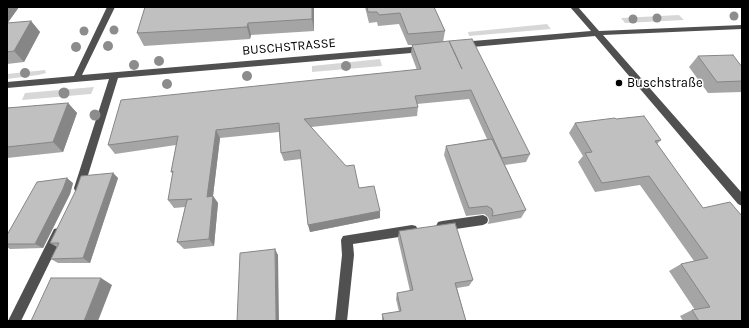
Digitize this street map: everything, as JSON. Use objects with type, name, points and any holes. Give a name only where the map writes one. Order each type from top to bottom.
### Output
[{"type":"street","points":[[77,78],[110,7]]},
{"type":"street","points":[[574,7],[742,201]]},
{"type":"street","points":[[454,46],[598,33],[742,27]]},
{"type":"street","name":"BUSCHSTRASSE","points":[[7,85],[430,48]]},
{"type":"street","points":[[76,195],[115,75]]},
{"type":"street","points":[[341,321],[348,255],[347,240],[483,220]]},
{"type":"street","points":[[14,321],[62,223]]},
{"type":"shaded area","points":[[679,15],[684,20],[625,23],[621,18]]},
{"type":"shaded area","points":[[547,24],[551,29],[469,36],[468,32]]},
{"type":"shaded area","points":[[380,59],[382,66],[312,72],[312,66]]},
{"type":"shaded area","points":[[45,70],[46,73],[38,75],[7,79],[7,74]]},
{"type":"shaded area","points":[[94,87],[91,94],[22,100],[25,93]]},
{"type":"building","points":[[145,7],[312,7],[312,19],[248,23],[247,27],[137,33]]},
{"type":"building","points":[[367,7],[434,7],[445,31],[408,34],[400,13],[379,15],[377,12],[368,12]]},
{"type":"building","points":[[31,21],[14,51],[7,52],[7,23]]},
{"type":"building","points":[[472,39],[530,154],[502,158],[471,90],[415,96],[418,107],[304,119],[346,166],[354,165],[359,188],[374,186],[380,211],[308,225],[300,150],[281,153],[279,123],[216,130],[207,197],[213,196],[209,239],[177,242],[187,200],[192,199],[168,200],[173,171],[171,172],[178,136],[108,145],[121,100],[421,69],[412,45]]},
{"type":"building","points":[[733,55],[742,67],[742,81],[717,82],[698,56]]},
{"type":"building","points":[[68,103],[53,142],[7,147],[7,108]]},
{"type":"building","points":[[644,116],[661,140],[655,141],[703,208],[730,202],[742,216],[742,321],[699,321],[692,310],[710,307],[681,264],[708,258],[649,176],[602,183],[585,153],[592,152],[575,123]]},
{"type":"building","points":[[492,139],[526,210],[492,216],[492,209],[487,206],[469,208],[446,146]]},
{"type":"building","points":[[113,173],[83,258],[51,259],[59,243],[50,243],[76,190],[81,176]]},
{"type":"building","points":[[67,178],[35,244],[7,244],[7,235],[37,182]]},
{"type":"building","points":[[455,223],[473,280],[455,283],[466,321],[384,321],[382,314],[401,311],[397,293],[413,290],[399,231]]},
{"type":"building","points":[[275,249],[276,321],[237,321],[240,253]]},
{"type":"building","points":[[51,278],[101,278],[84,321],[31,321]]},
{"type":"place","name":"Buschstraße","points":[[619,83]]}]
